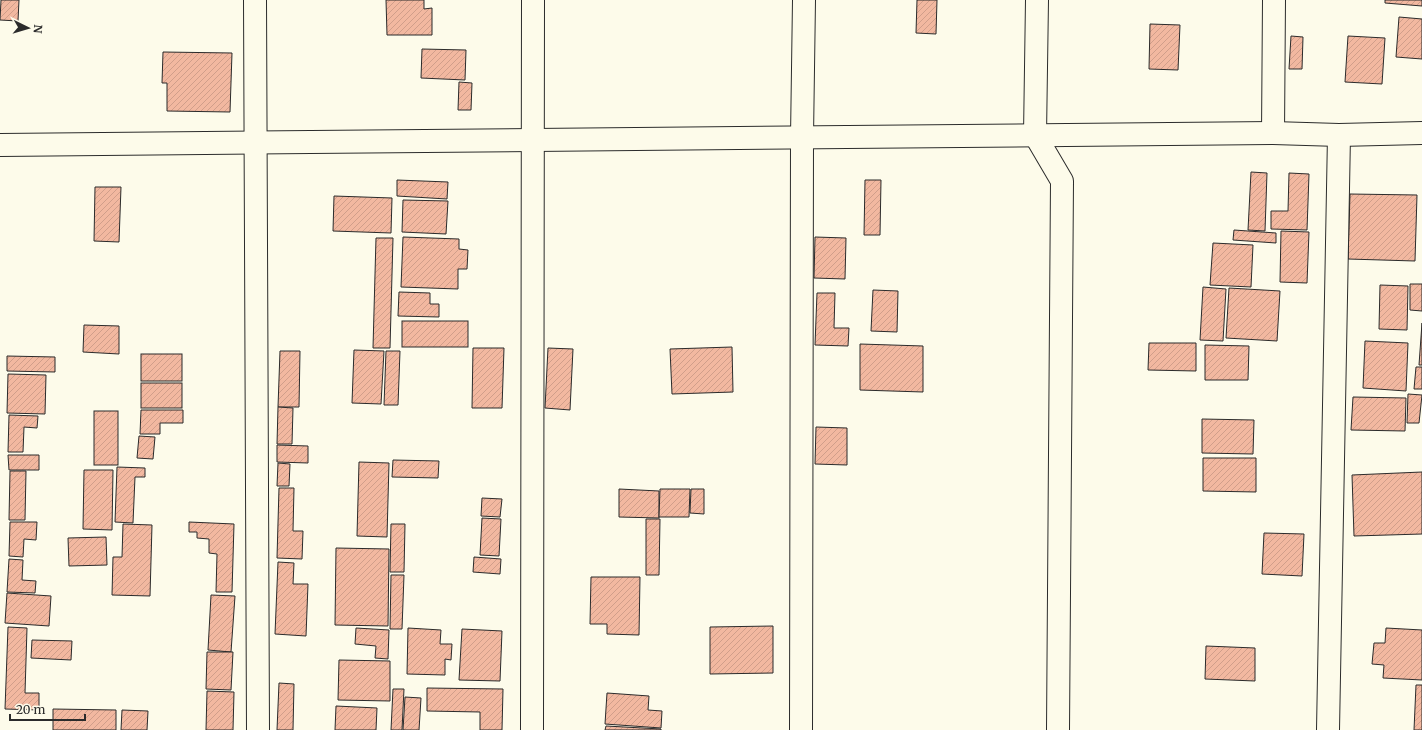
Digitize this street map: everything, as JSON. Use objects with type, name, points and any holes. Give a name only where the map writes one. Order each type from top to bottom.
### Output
[{"type":"street","points":[[255,0],[258,730]]},
{"type":"street","points":[[532,730],[533,0]]},
{"type":"street","points":[[801,730],[802,138],[804,0]]},
{"type":"street","points":[[1037,0],[1036,135],[1062,181],[1058,730]]},
{"type":"street","points":[[1273,133],[1274,0]]},
{"type":"street","points":[[0,145],[1273,133],[1339,135],[1422,133]]},
{"type":"street","points":[[1328,730],[1339,135]]},
{"type":"building","points":[[1,0],[19,0],[18,21],[0,20]]},
{"type":"building","points":[[386,0],[424,0],[424,9],[432,8],[432,35],[387,35]]},
{"type":"building","points":[[917,0],[937,0],[936,34],[916,33]]},
{"type":"building","points":[[1385,0],[1422,0],[1422,6],[1385,3]]},
{"type":"building","points":[[1399,17],[1422,19],[1422,59],[1396,57]]},
{"type":"building","points":[[1150,24],[1180,25],[1178,70],[1149,69]]},
{"type":"building","points":[[1291,36],[1303,37],[1302,69],[1289,69]]},
{"type":"building","points":[[1348,36],[1385,38],[1382,84],[1345,82]]},
{"type":"building","points":[[422,49],[466,50],[465,80],[421,78]]},
{"type":"building","points":[[163,52],[232,53],[230,112],[167,111],[167,83],[162,83]]},
{"type":"building","points":[[459,82],[472,83],[471,110],[458,110]]},
{"type":"building","points":[[1251,172],[1267,173],[1265,231],[1248,230]]},
{"type":"building","points":[[1289,173],[1309,174],[1307,230],[1271,229],[1271,211],[1288,211]]},
{"type":"building","points":[[397,180],[448,182],[447,199],[397,196]]},
{"type":"building","points":[[865,180],[881,180],[880,235],[864,235]]},
{"type":"building","points":[[95,187],[121,187],[119,242],[94,241]]},
{"type":"building","points":[[1350,194],[1417,195],[1415,261],[1348,259]]},
{"type":"building","points":[[334,196],[392,198],[391,233],[333,231]]},
{"type":"building","points":[[403,200],[448,201],[446,234],[402,232]]},
{"type":"building","points":[[1234,230],[1276,233],[1276,243],[1233,240]]},
{"type":"building","points":[[1281,231],[1309,232],[1307,283],[1280,282]]},
{"type":"building","points":[[403,237],[459,239],[459,249],[468,250],[467,269],[458,269],[458,289],[401,287]]},
{"type":"building","points":[[815,237],[846,238],[845,279],[814,278]]},
{"type":"building","points":[[376,238],[393,238],[390,348],[373,348]]},
{"type":"building","points":[[1213,243],[1253,245],[1251,287],[1210,285]]},
{"type":"building","points":[[1410,284],[1422,284],[1422,311],[1410,310]]},
{"type":"building","points":[[1380,285],[1408,286],[1407,330],[1379,329]]},
{"type":"building","points":[[1203,287],[1226,289],[1223,341],[1200,340]]},
{"type":"building","points":[[1229,288],[1280,291],[1277,341],[1226,338]]},
{"type":"building","points":[[873,290],[898,291],[897,332],[871,331]]},
{"type":"building","points":[[399,292],[430,293],[430,304],[439,304],[439,317],[398,316]]},
{"type":"building","points":[[817,293],[835,293],[834,328],[849,328],[848,346],[815,345]]},
{"type":"building","points":[[402,321],[468,321],[468,347],[402,347]]},
{"type":"building","points":[[1422,323],[1422,365],[1419,365]]},
{"type":"building","points":[[84,325],[119,326],[119,354],[83,352]]},
{"type":"building","points":[[1365,341],[1408,343],[1406,391],[1363,388]]},
{"type":"building","points":[[1149,343],[1196,343],[1196,371],[1148,370]]},
{"type":"building","points":[[860,344],[923,346],[923,392],[860,390]]},
{"type":"building","points":[[1205,345],[1249,346],[1248,380],[1205,380]]},
{"type":"building","points":[[732,347],[733,392],[672,394],[670,349]]},
{"type":"building","points":[[473,348],[504,348],[502,408],[472,408]]},
{"type":"building","points":[[548,348],[573,349],[570,410],[545,408]]},
{"type":"building","points":[[354,350],[384,351],[381,404],[352,403]]},
{"type":"building","points":[[280,351],[300,351],[299,407],[278,407]]},
{"type":"building","points":[[386,351],[400,351],[398,405],[384,405]]},
{"type":"building","points":[[141,354],[182,354],[182,381],[141,381]]},
{"type":"building","points":[[7,356],[55,357],[55,372],[7,371]]},
{"type":"building","points":[[1416,367],[1422,367],[1422,389],[1414,389]]},
{"type":"building","points":[[8,374],[46,375],[45,414],[7,413]]},
{"type":"building","points":[[141,383],[182,383],[182,408],[141,408]]},
{"type":"building","points":[[1408,394],[1422,395],[1419,423],[1407,423]]},
{"type":"building","points":[[1353,397],[1406,398],[1405,431],[1351,430]]},
{"type":"building","points":[[278,407],[293,408],[292,444],[277,444]]},
{"type":"building","points":[[141,410],[183,410],[183,423],[160,423],[160,434],[140,434]]},
{"type":"building","points":[[94,411],[118,411],[118,465],[94,465]]},
{"type":"building","points":[[9,415],[38,416],[37,428],[24,427],[23,452],[8,452]]},
{"type":"building","points":[[1202,419],[1254,420],[1253,454],[1202,453]]},
{"type":"building","points":[[816,427],[847,428],[847,465],[815,464]]},
{"type":"building","points":[[139,436],[155,437],[153,459],[137,458]]},
{"type":"building","points":[[277,445],[308,446],[308,463],[277,462]]},
{"type":"building","points":[[8,455],[39,455],[39,470],[9,470]]},
{"type":"building","points":[[1203,458],[1256,458],[1256,492],[1203,491]]},
{"type":"building","points":[[393,460],[439,461],[438,478],[392,477]]},
{"type":"building","points":[[359,462],[389,463],[387,537],[357,536]]},
{"type":"building","points":[[278,463],[290,464],[289,486],[277,486]]},
{"type":"building","points":[[117,467],[145,468],[145,477],[135,477],[133,523],[115,522]]},
{"type":"building","points":[[84,470],[113,470],[112,530],[83,529]]},
{"type":"building","points":[[10,471],[26,471],[25,520],[9,520]]},
{"type":"building","points":[[1422,472],[1422,534],[1354,536],[1352,475]]},
{"type":"building","points":[[279,488],[294,488],[293,531],[303,531],[302,559],[277,558]]},
{"type":"building","points":[[619,489],[659,491],[659,518],[619,517]]},
{"type":"building","points":[[660,489],[690,489],[689,517],[659,517]]},
{"type":"building","points":[[691,489],[704,489],[704,514],[690,513]]},
{"type":"building","points":[[482,498],[502,499],[500,517],[481,516]]},
{"type":"building","points":[[482,518],[501,519],[499,556],[480,555]]},
{"type":"building","points":[[646,519],[660,519],[659,575],[646,575]]},
{"type":"building","points":[[10,522],[37,522],[36,540],[24,539],[23,557],[9,556]]},
{"type":"building","points":[[189,522],[234,524],[232,592],[216,592],[217,554],[209,553],[209,539],[197,538],[197,532],[189,532]]},
{"type":"building","points":[[123,524],[152,525],[150,596],[112,595],[113,557],[122,557]]},
{"type":"building","points":[[391,524],[405,524],[404,572],[390,572]]},
{"type":"building","points":[[1264,533],[1304,534],[1302,576],[1262,574]]},
{"type":"building","points":[[106,537],[107,565],[69,566],[68,538]]},
{"type":"building","points":[[336,548],[389,549],[388,626],[335,625]]},
{"type":"building","points":[[474,557],[501,559],[500,574],[473,572]]},
{"type":"building","points":[[9,559],[23,560],[22,580],[36,581],[35,593],[7,592]]},
{"type":"building","points":[[278,562],[294,563],[293,584],[308,584],[306,636],[275,634]]},
{"type":"building","points":[[391,575],[404,575],[402,629],[390,629]]},
{"type":"building","points":[[591,577],[640,577],[639,635],[607,634],[607,624],[590,624]]},
{"type":"building","points":[[7,593],[51,596],[49,626],[5,623]]},
{"type":"building","points":[[211,595],[235,596],[231,652],[208,650]]},
{"type":"building","points":[[773,626],[773,673],[710,674],[710,627]]},
{"type":"building","points":[[8,627],[27,628],[25,693],[39,693],[39,710],[5,709]]},
{"type":"building","points":[[356,628],[389,630],[388,659],[375,658],[376,646],[355,644]]},
{"type":"building","points":[[408,628],[441,630],[440,644],[452,644],[451,660],[445,659],[445,675],[407,674]]},
{"type":"building","points":[[1386,628],[1422,630],[1422,680],[1383,678],[1384,665],[1372,664],[1374,643],[1385,643]]},
{"type":"building","points":[[462,629],[502,631],[500,681],[459,680]]},
{"type":"building","points":[[32,640],[72,641],[71,660],[31,658]]},
{"type":"building","points":[[1206,646],[1255,648],[1255,681],[1205,679]]},
{"type":"building","points":[[207,652],[233,652],[231,690],[206,689]]},
{"type":"building","points":[[339,660],[390,661],[390,701],[338,700]]},
{"type":"building","points":[[279,683],[294,684],[293,730],[277,730]]},
{"type":"building","points":[[1416,685],[1422,685],[1422,730],[1414,730]]},
{"type":"building","points":[[427,688],[503,689],[502,730],[480,730],[480,712],[427,711]]},
{"type":"building","points":[[393,689],[404,689],[402,730],[391,730]]},
{"type":"building","points":[[207,691],[234,692],[233,730],[206,730]]},
{"type":"building","points":[[607,693],[649,696],[648,710],[662,711],[661,728],[605,724]]},
{"type":"building","points":[[405,697],[421,698],[419,730],[403,730]]},
{"type":"building","points":[[336,706],[377,708],[376,730],[335,730]]},
{"type":"building","points":[[53,709],[116,710],[116,730],[53,730]]},
{"type":"building","points":[[122,710],[148,711],[147,730],[121,730]]},
{"type":"building","points":[[606,726],[661,729],[661,730],[605,730]]}]
